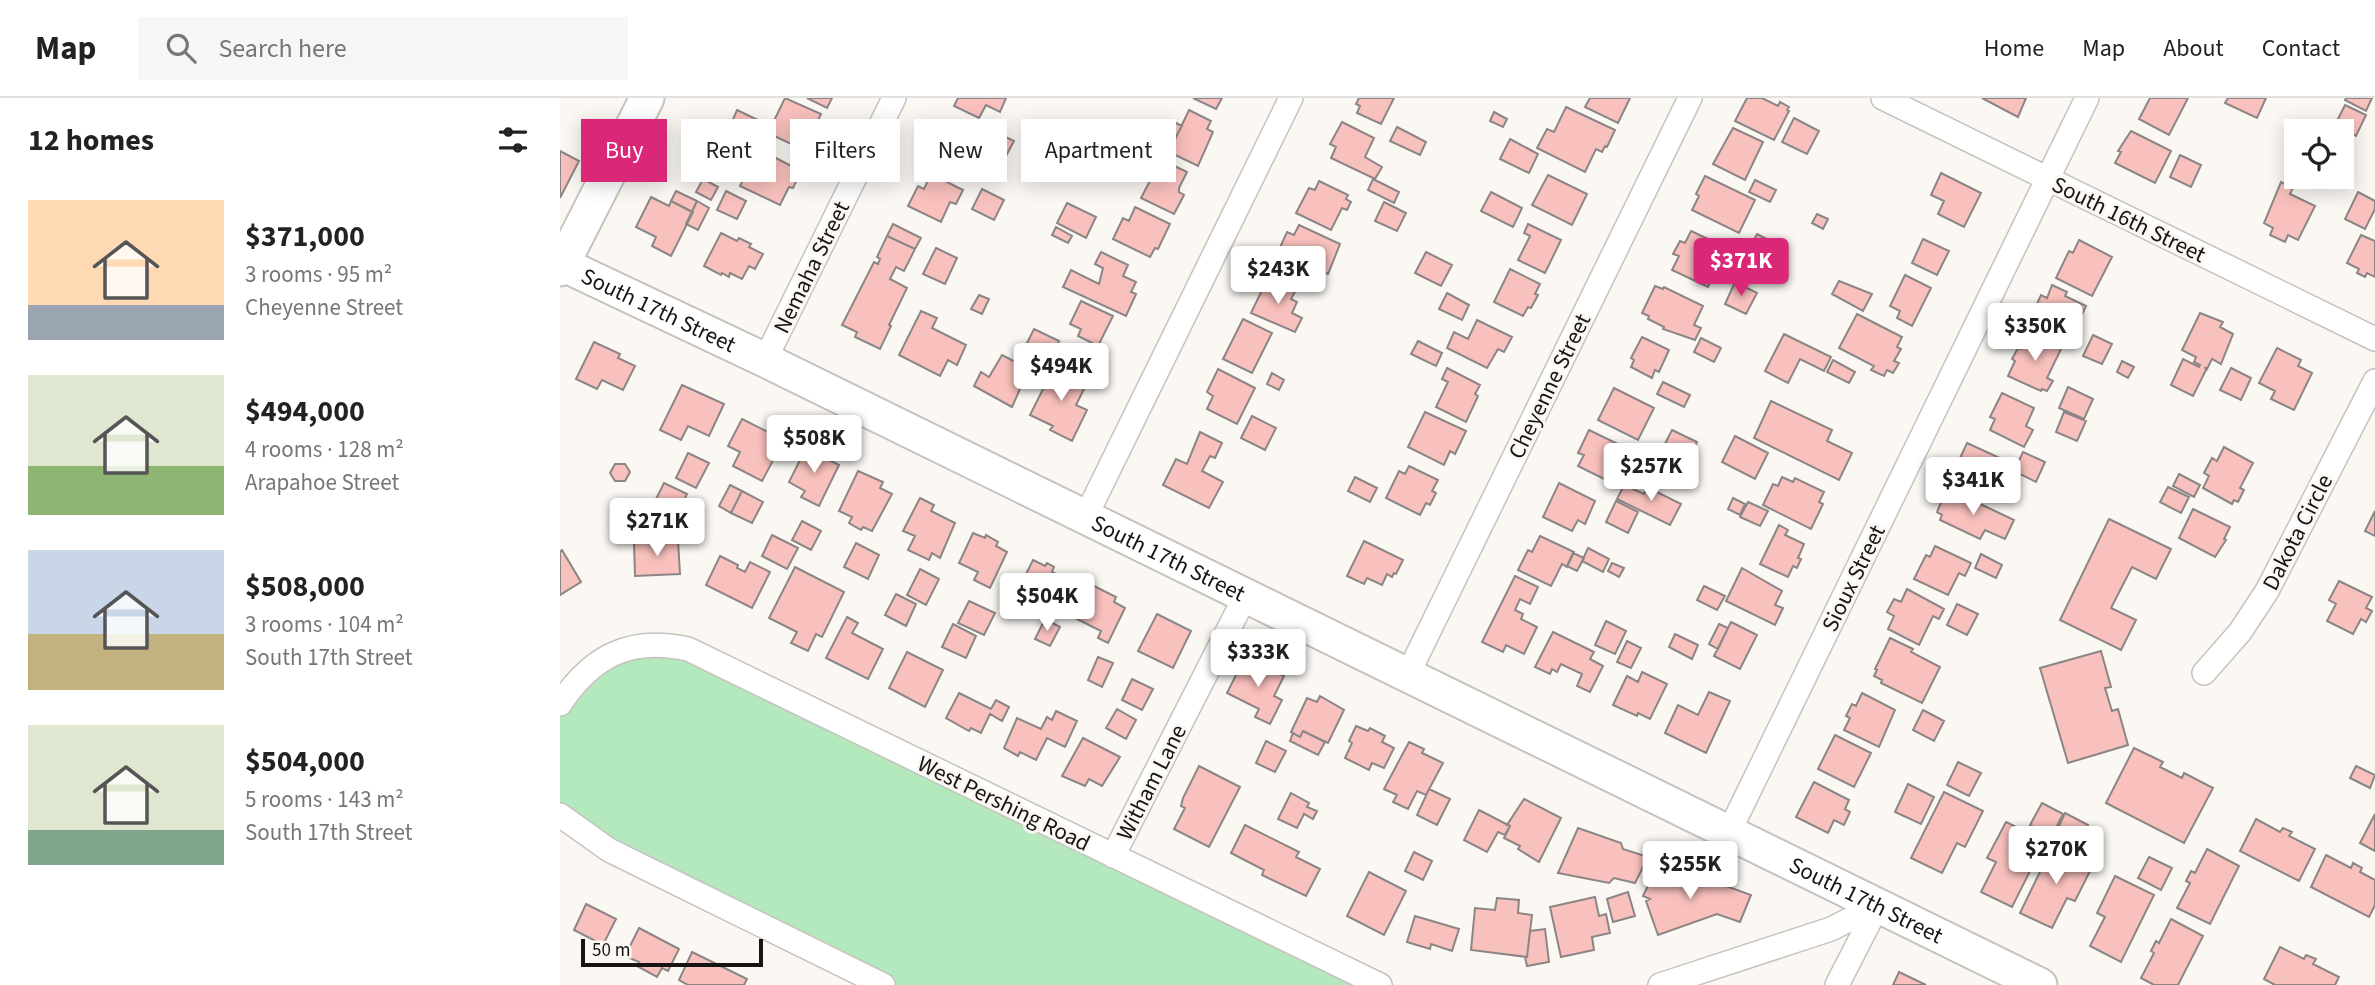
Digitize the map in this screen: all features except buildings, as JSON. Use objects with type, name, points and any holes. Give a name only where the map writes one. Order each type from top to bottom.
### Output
[{"type":"street","points":[[561,265],[647,98]]},
{"type":"street","name":"Nemaha Street","points":[[765,360],[894,98]]},
{"type":"street","points":[[1085,518],[1291,98]]},
{"type":"street","name":"Cheyenne Street","points":[[1408,674],[1690,98]]},
{"type":"street","name":"South 16th Street","points":[[1883,98],[2375,339]]},
{"type":"street","name":"Sioux Street","points":[[1729,832],[2087,98]]},
{"type":"street","name":"South 17th Street","points":[[561,265],[765,360],[2040,985]]},
{"type":"street","name":"Dakota Circle","points":[[2204,673],[2240,632],[2267,592],[2375,381]]},
{"type":"street","name":"Witham Lane","points":[[1113,856],[1246,595]]},
{"type":"street","name":"West Pershing Road","points":[[560,704],[572,686],[587,671],[623,649],[643,645],[668,645],[688,649],[1380,985]]},
{"type":"street","points":[[560,815],[609,850],[883,985]]},
{"type":"street","points":[[1660,985],[1831,929],[1878,905]]},
{"type":"street","points":[[1837,985],[1878,905]]},
{"type":"green space","points":[[668,645],[1380,985],[883,985],[560,815],[560,704],[587,671]]}]
